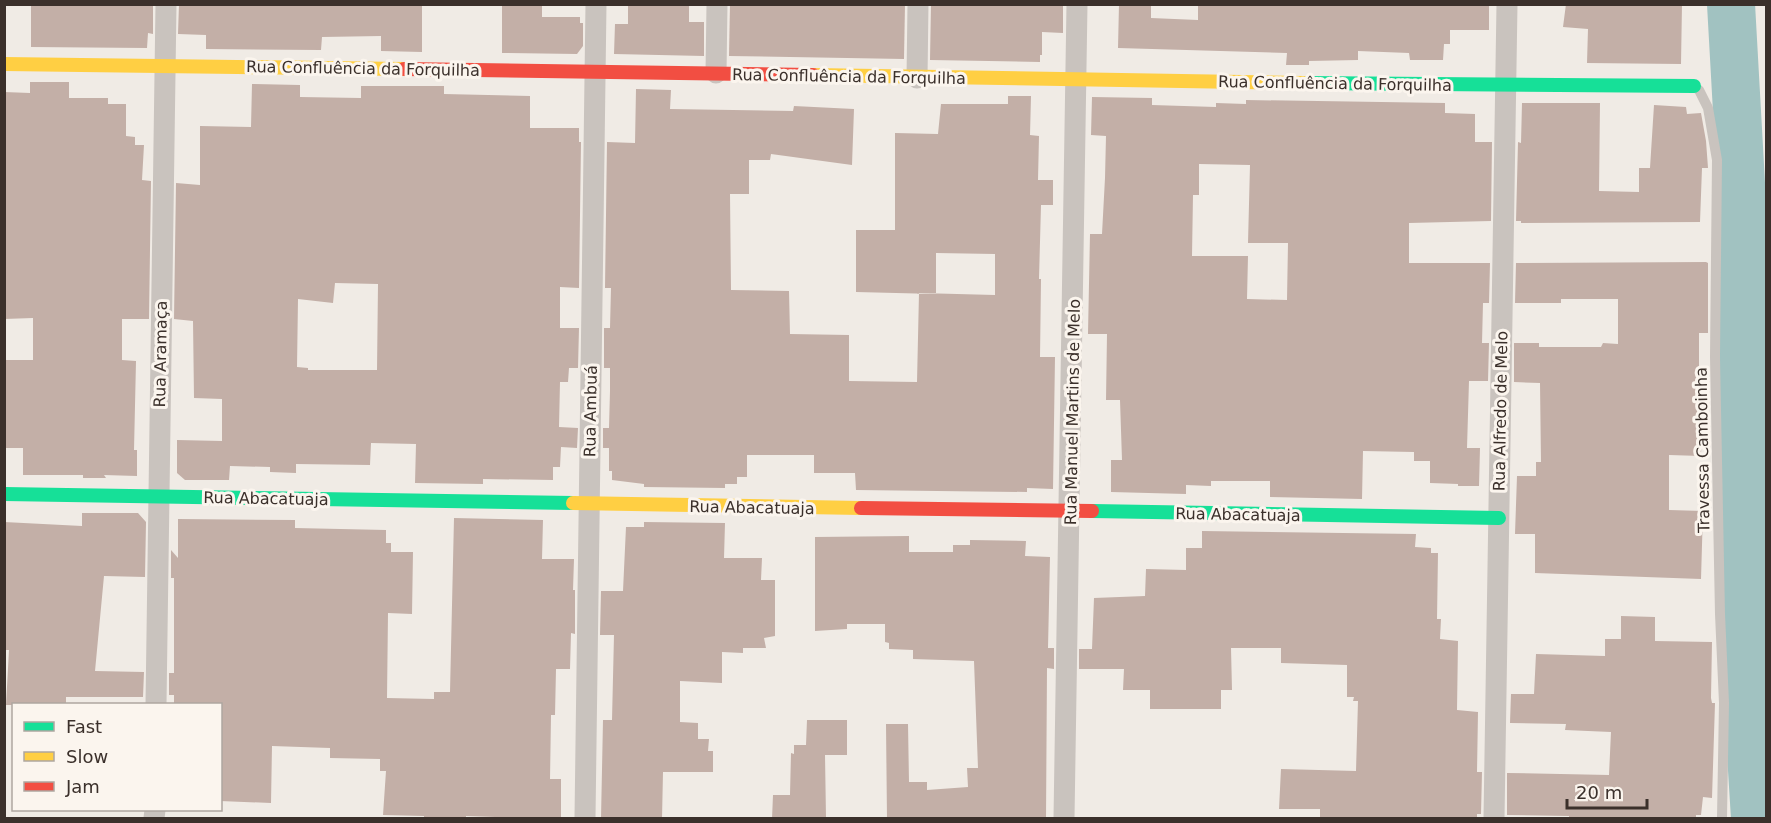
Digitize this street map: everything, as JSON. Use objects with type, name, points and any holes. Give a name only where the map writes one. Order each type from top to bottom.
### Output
[{"type":"street","name":"Rua Aramaça","points":[[156,703],[166,4]]},
{"type":"street","name":"Rua Ambuá","points":[[585,819],[596,4]]},
{"type":"street","points":[[716,73],[717,4]]},
{"type":"street","points":[[917,78],[918,4]]},
{"type":"street","name":"Rua Manuel Martins de Melo","points":[[1064,819],[1077,4]]},
{"type":"street","name":"Rua Alfredo de Melo","points":[[1494,819],[1507,4]]},
{"type":"street","name":"Rua Confluência da Forquilha","points":[[4,64],[595,71],[917,78],[1694,86]]},
{"type":"street","name":"Rua Abacatuaja","points":[[4,494],[1499,518]]},
{"type":"lane","name":"Travessa Camboinha","points":[[1694,86],[1699,90],[1708,108],[1717,160],[1715,357],[1724,702],[1722,819]]},
{"type":"building","points":[[31,4],[153,4],[153,34],[148,33],[147,48],[31,47]]},
{"type":"building","points":[[179,4],[422,4],[422,52],[381,51],[381,36],[322,37],[321,50],[206,49],[206,35],[178,34]]},
{"type":"building","points":[[502,4],[542,4],[542,17],[580,17],[580,23],[583,23],[583,46],[577,54],[502,53]]},
{"type":"building","points":[[628,4],[689,4],[689,22],[704,22],[704,56],[614,54],[615,24],[628,24]]},
{"type":"building","points":[[730,4],[905,4],[904,59],[729,56]]},
{"type":"building","points":[[931,4],[1063,4],[1063,33],[1042,32],[1040,62],[930,60]]},
{"type":"building","points":[[1119,4],[1151,4],[1151,18],[1198,20],[1198,4],[1489,4],[1489,30],[1450,30],[1450,44],[1444,44],[1443,60],[1410,60],[1409,53],[1358,51],[1358,60],[1309,61],[1309,65],[1286,65],[1287,53],[1118,48]]},
{"type":"building","points":[[1566,4],[1682,4],[1681,64],[1587,63],[1588,29],[1563,27]]},
{"type":"building","points":[[30,82],[69,82],[69,98],[108,98],[108,104],[126,104],[126,136],[135,137],[135,145],[144,145],[142,180],[151,181],[149,319],[122,319],[122,360],[136,361],[134,450],[137,450],[137,476],[104,475],[106,478],[83,478],[83,475],[23,475],[23,448],[4,448],[4,360],[33,360],[33,318],[4,319],[4,92],[30,93]]},
{"type":"building","points":[[252,84],[300,85],[300,97],[361,98],[361,86],[444,86],[444,94],[530,96],[530,128],[579,128],[579,142],[581,142],[579,288],[560,287],[560,328],[579,328],[578,368],[569,368],[568,382],[560,382],[559,427],[578,428],[577,448],[561,447],[560,467],[553,467],[553,480],[483,479],[483,484],[415,483],[416,444],[371,443],[370,465],[296,464],[296,473],[270,472],[270,467],[230,466],[229,480],[185,480],[177,473],[177,440],[222,441],[222,399],[194,398],[193,321],[174,319],[176,183],[200,185],[200,126],[251,127]],"holes":[[[335,283],[378,284],[377,370],[308,370],[308,368],[297,367],[298,299],[333,303]]]},
{"type":"building","points":[[636,89],[671,90],[670,109],[793,111],[794,106],[854,109],[852,165],[771,154],[770,160],[749,160],[749,194],[730,194],[731,290],[789,291],[790,334],[849,335],[849,381],[917,382],[919,294],[856,292],[856,230],[895,230],[895,133],[938,134],[941,104],[1008,104],[1008,96],[1031,96],[1030,135],[1039,136],[1038,180],[1053,180],[1053,205],[1041,205],[1039,279],[1041,279],[1040,357],[1055,357],[1053,489],[1027,488],[1027,492],[856,490],[855,473],[814,473],[814,455],[747,455],[747,477],[737,477],[737,484],[725,484],[725,488],[644,487],[644,484],[612,480],[612,471],[609,471],[609,448],[603,448],[603,428],[609,428],[610,391],[610,368],[604,368],[604,328],[610,328],[611,288],[605,288],[607,142],[635,143]],"holes":[[[936,253],[995,254],[995,295],[936,293]]]},
{"type":"building","points":[[1092,97],[1152,98],[1152,105],[1216,107],[1216,103],[1246,104],[1246,100],[1445,103],[1445,113],[1475,114],[1475,142],[1492,142],[1491,221],[1409,223],[1409,263],[1490,263],[1489,303],[1483,303],[1482,343],[1489,343],[1488,381],[1469,381],[1467,448],[1480,448],[1479,486],[1430,483],[1430,461],[1414,461],[1414,452],[1363,451],[1362,499],[1270,497],[1270,481],[1211,481],[1211,486],[1186,485],[1186,494],[1111,492],[1111,460],[1122,460],[1120,400],[1106,400],[1107,334],[1088,334],[1090,234],[1102,234],[1106,136],[1091,135]],"holes":[[[1199,164],[1250,165],[1248,243],[1288,243],[1287,300],[1247,299],[1248,256],[1192,256],[1193,195],[1199,195]]]},
{"type":"building","points":[[1522,103],[1600,103],[1599,191],[1639,192],[1639,168],[1650,168],[1654,105],[1686,107],[1687,114],[1701,113],[1708,168],[1702,168],[1700,222],[1521,223],[1521,221],[1516,221],[1518,142],[1521,143]]},
{"type":"building","points":[[1516,263],[1708,263],[1708,333],[1699,333],[1699,379],[1708,379],[1708,407],[1702,407],[1701,456],[1669,455],[1669,510],[1703,511],[1701,579],[1535,573],[1535,534],[1515,534],[1517,476],[1536,476],[1536,462],[1541,462],[1540,383],[1514,382],[1514,343],[1539,343],[1539,347],[1601,347],[1603,343],[1618,344],[1618,299],[1561,299],[1561,303],[1515,303]]},
{"type":"building","points":[[82,513],[138,513],[146,522],[145,577],[104,576],[95,671],[144,672],[143,697],[66,697],[66,703],[6,705],[9,650],[4,650],[4,522],[82,526]]},
{"type":"building","points":[[454,518],[543,520],[542,559],[574,559],[575,634],[571,633],[570,669],[556,669],[555,715],[551,715],[550,779],[561,779],[561,819],[466,816],[466,819],[424,819],[424,816],[383,815],[386,771],[380,771],[380,759],[330,758],[330,748],[272,746],[271,803],[222,801],[222,703],[174,703],[174,695],[169,695],[169,673],[174,673],[174,578],[171,578],[171,550],[178,558],[178,519],[295,520],[295,528],[386,530],[386,543],[391,543],[391,552],[413,552],[412,614],[388,613],[387,698],[434,699],[434,692],[450,692]]},
{"type":"building","points":[[644,522],[725,523],[724,558],[762,558],[761,580],[775,580],[775,636],[764,638],[766,648],[743,648],[743,653],[722,652],[722,683],[680,681],[680,722],[698,723],[698,739],[709,739],[708,751],[713,751],[713,772],[663,772],[662,819],[601,819],[603,720],[612,720],[614,635],[600,635],[601,591],[623,591],[626,527],[644,527]]},
{"type":"building","points":[[1202,531],[1416,534],[1415,547],[1431,548],[1431,553],[1438,553],[1437,619],[1441,619],[1440,639],[1458,641],[1457,710],[1478,712],[1477,772],[1482,772],[1481,814],[1477,814],[1477,819],[1324,819],[1320,817],[1320,809],[1279,809],[1281,769],[1356,771],[1358,701],[1353,701],[1354,697],[1347,697],[1347,665],[1281,663],[1281,648],[1231,648],[1232,690],[1221,690],[1221,709],[1150,709],[1150,690],[1123,690],[1124,669],[1079,669],[1079,649],[1092,649],[1094,598],[1145,596],[1146,569],[1186,570],[1186,548],[1202,548]]},
{"type":"building","points":[[909,536],[909,552],[953,552],[953,545],[970,545],[970,540],[1026,541],[1025,556],[1050,557],[1048,648],[1054,648],[1054,669],[1047,668],[1046,819],[887,819],[886,724],[908,724],[909,782],[927,782],[927,790],[968,787],[967,768],[978,768],[974,661],[913,659],[913,650],[889,649],[889,643],[885,642],[885,624],[847,624],[847,629],[815,631],[815,537]]},
{"type":"building","points":[[1621,616],[1655,617],[1655,641],[1712,642],[1711,698],[1712,703],[1715,703],[1712,798],[1703,797],[1701,815],[1696,815],[1696,819],[1569,819],[1569,816],[1507,815],[1507,773],[1609,775],[1611,732],[1565,730],[1566,724],[1510,723],[1511,694],[1534,694],[1536,654],[1605,656],[1605,639],[1621,639]]},
{"type":"building","points":[[807,720],[847,720],[847,755],[825,755],[826,818],[772,819],[773,795],[790,795],[791,753],[794,754],[794,745],[806,745]]},
{"type":"waterway","points":[[1731,4],[1741,183],[1742,460],[1747,690],[1755,818]]},
{"type":"traffic: fast","points":[[1304,83],[1694,86]]},
{"type":"traffic: fast","points":[[4,494],[573,503]]},
{"type":"traffic: fast","points":[[1092,511],[1499,518]]},
{"type":"traffic: slow","points":[[4,64],[404,69]]},
{"type":"traffic: slow","points":[[813,75],[1304,83]]},
{"type":"traffic: slow","points":[[573,503],[861,508]]},
{"type":"traffic: jam","points":[[404,69],[813,75]]},
{"type":"traffic: jam","points":[[861,508],[1092,511]]}]
